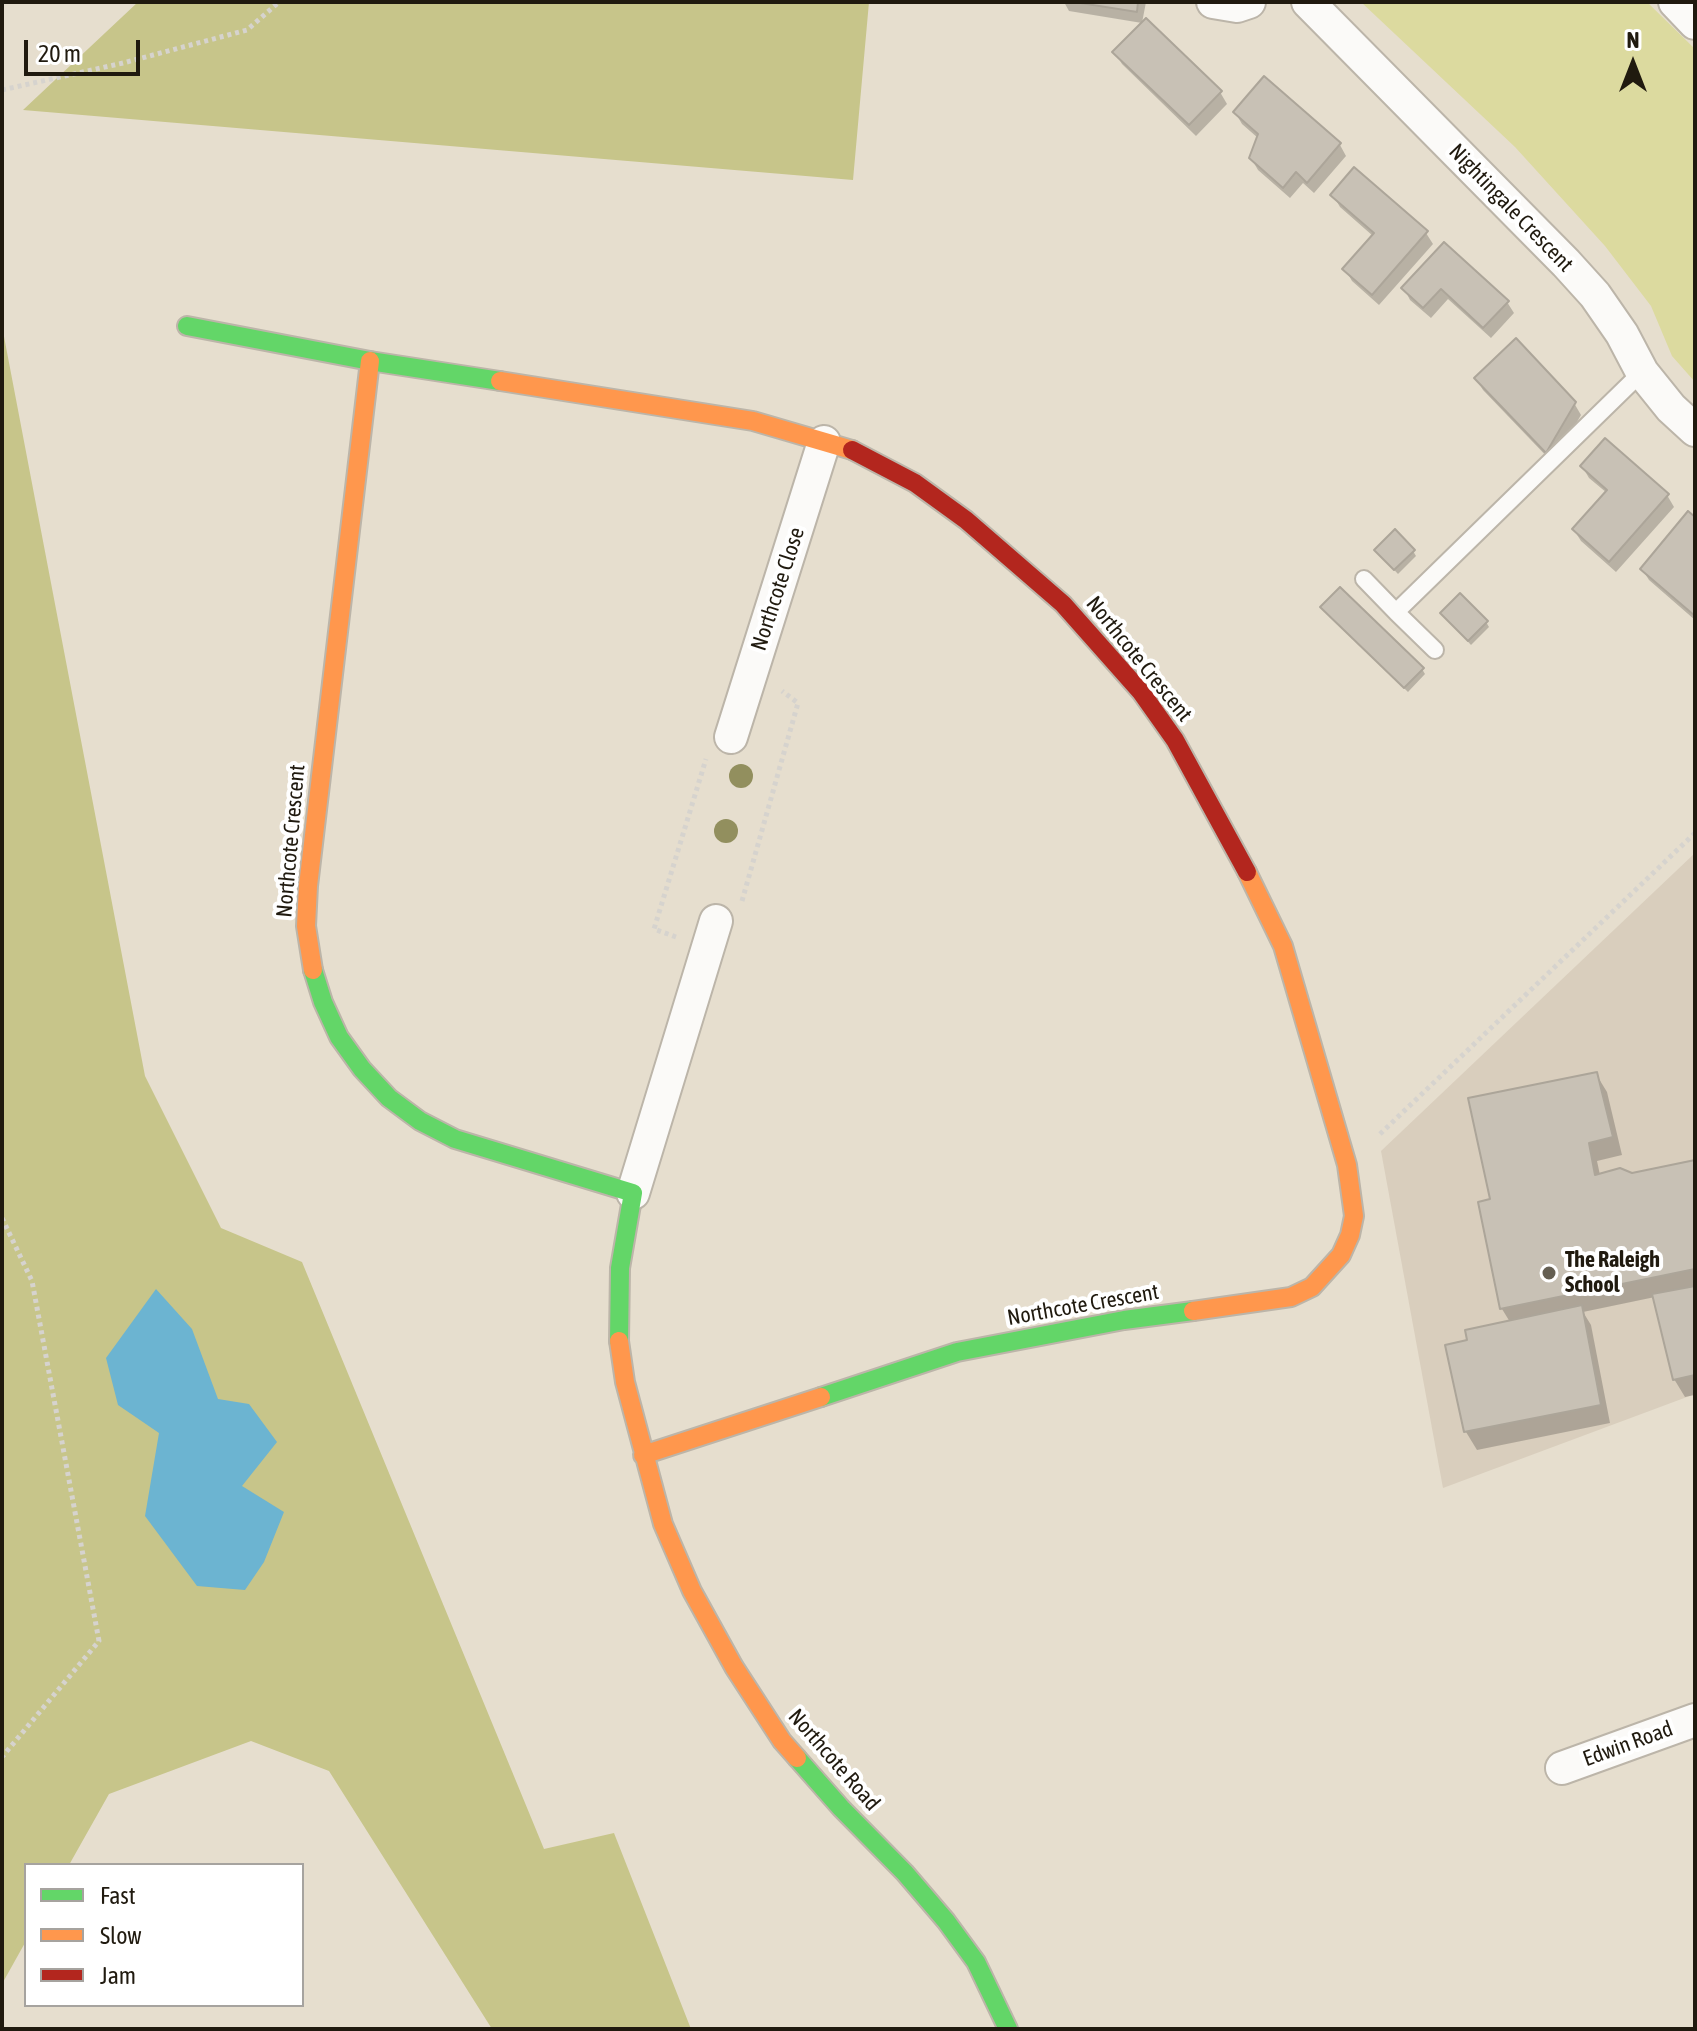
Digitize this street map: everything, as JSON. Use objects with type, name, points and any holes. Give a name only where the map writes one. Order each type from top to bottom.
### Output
[{"type":"street","points":[[1213,2],[1237,6],[1249,2]]},
{"type":"street","name":"Nightingale Crescent","points":[[1308,2],[1595,295],[1622,334],[1642,372],[1671,408],[1695,430]]},
{"type":"street","points":[[1675,2],[1695,23]]},
{"type":"street","name":"Northcote Crescent","points":[[187,326],[370,361],[753,421],[855,451],[915,483],[966,520],[1063,604],[1141,692],[1175,740],[1259,894],[1283,946],[1347,1165],[1354,1216],[1345,1245],[1326,1274],[1312,1287],[1291,1297],[1124,1320],[957,1352],[643,1455]]},
{"type":"street","name":"Northcote Crescent","points":[[370,361],[308,886],[306,926],[311,964],[323,1002],[339,1037],[362,1069],[389,1098],[420,1121],[455,1139],[633,1193]]},
{"type":"street","name":"Northcote Close","points":[[731,737],[824,442]]},
{"type":"street","points":[[643,1455],[625,1382],[618,1335],[620,1268],[633,1193],[712,935]]},
{"type":"street","name":"Northcote Road","points":[[643,1455],[663,1524],[692,1591],[734,1667],[782,1741],[841,1808],[905,1873],[954,1931],[976,1962],[1008,2029]]},
{"type":"street","name":"Edwin Road","points":[[1562,1768],[1695,1720]]},
{"type":"lane","points":[[1396,612],[1642,372]]},
{"type":"lane","points":[[1364,579],[1435,650]]},
{"type":"path","points":[[2,90],[123,63],[247,30],[279,2]]},
{"type":"path","points":[[731,737],[715,732],[654,929],[712,935],[735,926],[798,703],[785,696],[769,676],[770,663],[756,658]]},
{"type":"path","points":[[1347,1165],[1695,833]]},
{"type":"path","points":[[2,1218],[32,1281],[99,1641],[2,1757]]},
{"type":"shaded area","points":[[138,2],[869,2],[853,180],[23,110]]},
{"type":"shaded area","points":[[1361,2],[1647,2],[1695,49],[1695,382],[1672,356],[1651,306],[1605,246],[1515,147]]},
{"type":"shaded area","points":[[2,326],[145,1076],[221,1228],[302,1262],[544,1849],[614,1833],[691,2029],[492,2029],[329,1771],[251,1741],[109,1794],[70,1863],[24,1863],[24,1945],[2,1984]]},
{"type":"shaded area","name":"The Raleigh School","points":[[1695,853],[1695,1394],[1443,1488],[1381,1151]]},
{"type":"water","points":[[156,1289],[192,1329],[218,1399],[249,1404],[277,1442],[242,1486],[284,1512],[264,1562],[245,1590],[197,1586],[145,1516],[159,1433],[118,1405],[106,1358]]},
{"type":"building","points":[[1074,2],[1138,2],[1137,12]]},
{"type":"building","points":[[1146,18],[1222,91],[1189,125],[1112,52]]},
{"type":"building","points":[[1264,76],[1341,143],[1307,183],[1296,172],[1283,188],[1249,158],[1258,134],[1233,112]]},
{"type":"building","points":[[1354,167],[1428,231],[1372,295],[1342,269],[1374,233],[1330,195]]},
{"type":"building","points":[[1444,242],[1509,301],[1483,328],[1441,289],[1423,308],[1401,288]]},
{"type":"building","points":[[1516,338],[1576,402],[1546,453],[1474,378]]},
{"type":"building","points":[[1605,438],[1669,494],[1609,562],[1572,529],[1607,490],[1580,466]]},
{"type":"building","points":[[1688,511],[1695,517],[1695,616],[1640,569]]},
{"type":"building","points":[[1395,529],[1415,550],[1394,570],[1374,550]]},
{"type":"building","points":[[1340,587],[1424,668],[1404,688],[1320,607]]},
{"type":"building","points":[[1460,593],[1488,621],[1468,641],[1440,613]]},
{"type":"building","points":[[1597,1072],[1613,1137],[1589,1143],[1595,1175],[1620,1168],[1632,1173],[1695,1160],[1695,1269],[1500,1309],[1478,1202],[1490,1199],[1468,1098]]},
{"type":"building","points":[[1695,1286],[1695,1375],[1673,1380],[1652,1294]]},
{"type":"building","points":[[1582,1305],[1601,1405],[1464,1432],[1445,1345],[1467,1340],[1465,1330]]},
{"type":"traffic: fast","points":[[187,326],[370,361],[500,381]]},
{"type":"traffic: fast","points":[[313,970],[339,1037],[362,1069],[389,1098],[420,1121],[455,1139],[633,1193],[620,1268],[619,1341]]},
{"type":"traffic: fast","points":[[821,1397],[957,1352],[1124,1320],[1193,1311]]},
{"type":"traffic: fast","points":[[797,1758],[946,1921],[976,1962],[1008,2029]]},
{"type":"traffic: slow","points":[[313,970],[306,926],[308,886],[370,361]]},
{"type":"traffic: slow","points":[[500,381],[753,421],[852,450]]},
{"type":"traffic: slow","points":[[1193,1311],[1291,1297],[1312,1287],[1341,1255],[1354,1216],[1347,1165],[1283,946],[1247,872]]},
{"type":"traffic: slow","points":[[619,1341],[625,1382],[663,1524],[692,1591],[734,1667],[782,1741],[797,1758]]},
{"type":"traffic: slow","points":[[643,1455],[821,1397]]},
{"type":"traffic: jam","points":[[852,450],[915,483],[966,520],[1063,604],[1141,692],[1175,740],[1247,872]]},
{"type":"place","name":"The Raleigh School","points":[[1549,1273]]}]
